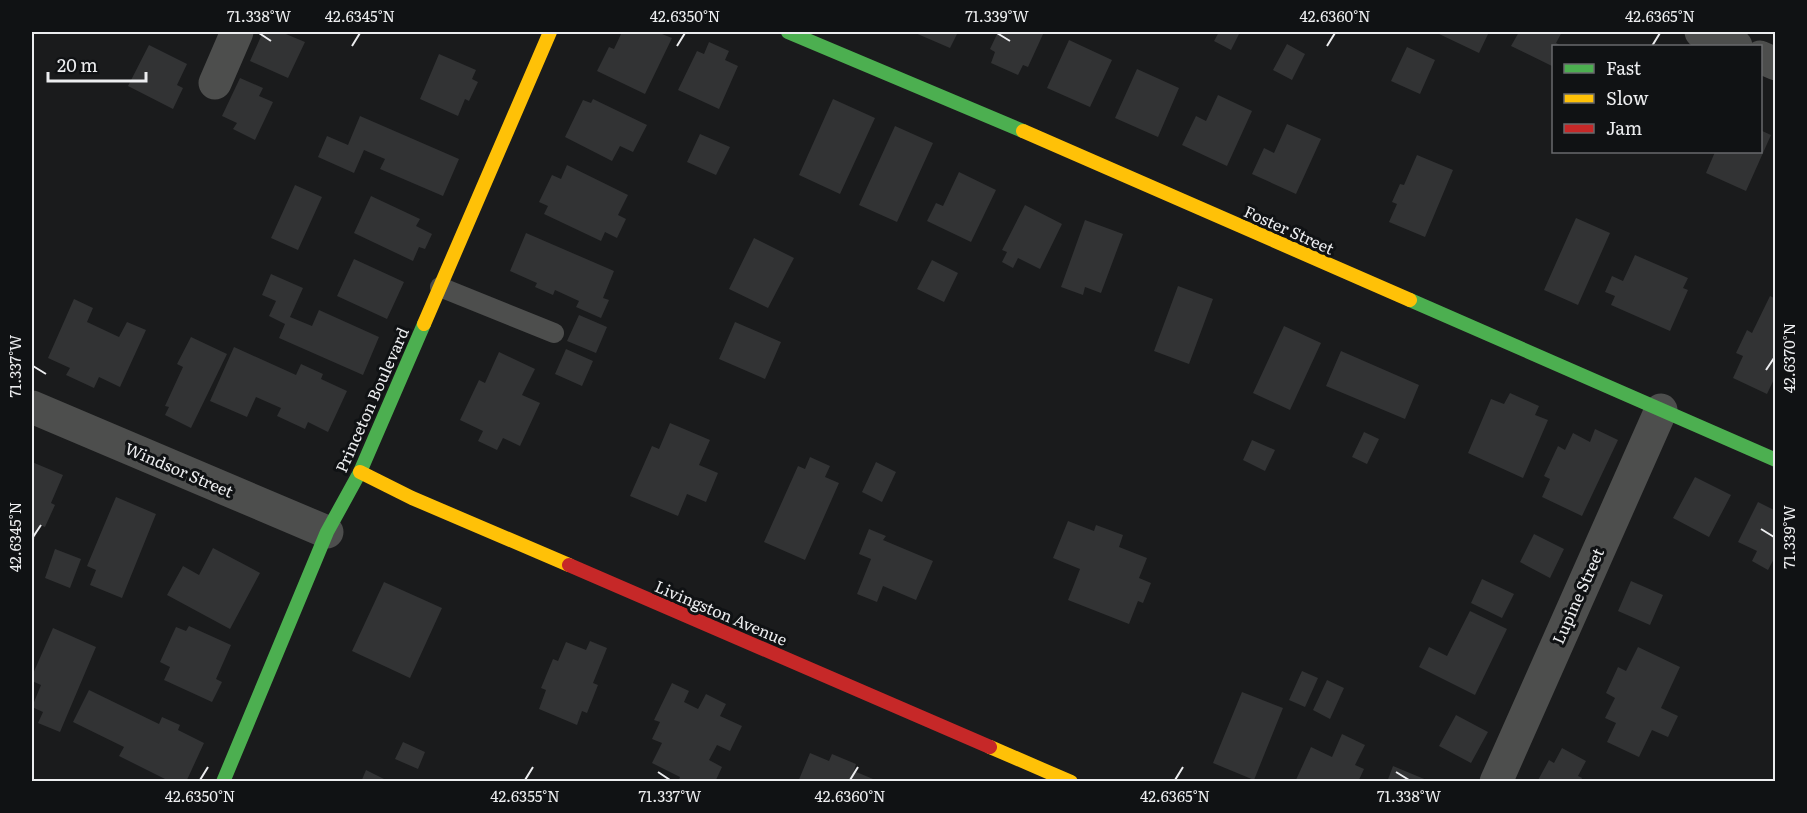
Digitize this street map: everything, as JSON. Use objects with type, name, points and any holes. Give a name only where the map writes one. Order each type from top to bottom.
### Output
[{"type":"street","points":[[215,83],[237,32]]},
{"type":"street","name":"Princeton Boulevard","points":[[223,782],[327,532],[360,472],[550,32]]},
{"type":"street","name":"Foster Street","points":[[788,32],[958,103],[1776,460]]},
{"type":"street","points":[[1701,32],[1734,45]]},
{"type":"street","points":[[1762,57],[1776,64]]},
{"type":"street","name":"Windsor Street","points":[[32,407],[327,532]]},
{"type":"street","name":"Lupine Street","points":[[1496,782],[1661,410]]},
{"type":"street","name":"Livingston Avenue","points":[[360,472],[423,502],[1071,782]]},
{"type":"lane","points":[[440,287],[554,333]]},
{"type":"building","points":[[263,32],[281,32],[305,42],[288,78],[250,61]]},
{"type":"building","points":[[622,32],[657,32],[672,38],[645,94],[597,71],[609,47],[614,49]]},
{"type":"building","points":[[913,32],[958,32],[950,48]]},
{"type":"building","points":[[998,32],[1044,32],[1028,67],[1023,65],[1018,75],[991,63],[995,52],[990,49]]},
{"type":"building","points":[[1219,32],[1240,32],[1231,50],[1214,41]]},
{"type":"building","points":[[1438,32],[1489,32],[1479,53]]},
{"type":"building","points":[[1519,32],[1562,32],[1556,43],[1560,45],[1552,45],[1552,66],[1511,46]]},
{"type":"building","points":[[1069,40],[1112,60],[1090,107],[1047,88]]},
{"type":"building","points":[[709,42],[729,51],[725,60],[738,66],[719,109],[678,90],[697,51],[704,54]]},
{"type":"building","points":[[1287,44],[1305,54],[1292,80],[1273,70]]},
{"type":"building","points":[[149,45],[187,64],[177,85],[183,88],[173,109],[128,86]]},
{"type":"building","points":[[1407,47],[1435,60],[1420,94],[1391,81]]},
{"type":"building","points":[[439,54],[476,70],[472,79],[478,82],[469,101],[465,99],[458,116],[420,99]]},
{"type":"building","points":[[1137,69],[1179,88],[1158,137],[1115,118]]},
{"type":"building","points":[[240,78],[263,88],[259,96],[273,102],[255,140],[233,129],[237,123],[222,116]]},
{"type":"building","points":[[1218,95],[1252,111],[1227,166],[1182,145],[1196,116],[1206,121]]},
{"type":"building","points":[[593,99],[647,125],[633,152],[620,146],[612,161],[565,137],[583,100],[591,103]]},
{"type":"building","points":[[833,99],[875,118],[840,194],[799,175]]},
{"type":"building","points":[[360,116],[459,159],[443,196],[380,169],[385,159],[364,150],[354,173],[318,157],[327,136],[348,145]]},
{"type":"building","points":[[1287,124],[1321,139],[1296,194],[1252,174],[1264,148],[1274,153]]},
{"type":"building","points":[[895,126],[933,143],[897,222],[859,205]]},
{"type":"building","points":[[1762,131],[1771,135],[1746,191],[1706,173],[1715,153],[1762,153]]},
{"type":"building","points":[[700,134],[730,147],[716,175],[687,162]]},
{"type":"building","points":[[1417,155],[1453,170],[1425,237],[1389,222],[1397,204],[1392,202],[1400,184],[1404,185]]},
{"type":"building","points":[[567,165],[628,195],[618,215],[626,219],[617,238],[605,232],[601,241],[544,214],[548,206],[539,202],[552,175],[561,179]]},
{"type":"building","points":[[959,172],[996,190],[971,242],[927,221],[936,203],[943,206]]},
{"type":"building","points":[[295,185],[322,197],[298,250],[271,238]]},
{"type":"building","points":[[371,196],[420,219],[416,226],[432,234],[425,249],[419,247],[413,261],[354,233]]},
{"type":"building","points":[[1025,205],[1062,224],[1040,269],[1018,258],[1013,268],[1002,262],[1007,252],[1002,250]]},
{"type":"building","points":[[1576,218],[1610,233],[1578,305],[1544,290]]},
{"type":"building","points":[[1085,220],[1123,234],[1101,293],[1085,287],[1083,295],[1061,287]]},
{"type":"building","points":[[526,233],[614,271],[603,298],[609,300],[601,318],[576,307],[579,301],[555,290],[553,295],[535,287],[537,283],[510,271]]},
{"type":"building","points":[[754,238],[794,258],[768,308],[729,289]]},
{"type":"building","points":[[1635,255],[1688,278],[1683,288],[1688,290],[1670,331],[1611,305],[1615,296],[1605,292],[1612,276],[1623,281]]},
{"type":"building","points":[[354,259],[404,282],[387,319],[337,296]]},
{"type":"building","points":[[932,260],[958,273],[944,302],[917,289]]},
{"type":"building","points":[[271,274],[303,288],[290,317],[312,326],[319,310],[379,337],[363,375],[279,338],[285,324],[269,316],[276,301],[262,295]]},
{"type":"building","points":[[1178,286],[1213,299],[1189,364],[1154,351]]},
{"type":"building","points":[[1770,296],[1776,299],[1776,375],[1767,394],[1733,378],[1743,356],[1736,353],[1747,330],[1752,333]]},
{"type":"building","points":[[74,299],[93,308],[87,322],[119,337],[127,322],[146,330],[120,387],[99,377],[94,388],[66,375],[70,368],[48,358]]},
{"type":"building","points":[[579,315],[607,327],[596,353],[567,341]]},
{"type":"building","points":[[735,322],[781,342],[765,379],[719,359]]},
{"type":"building","points":[[1284,326],[1321,343],[1290,410],[1253,393]]},
{"type":"building","points":[[191,337],[227,354],[191,428],[165,415],[169,407],[165,406],[183,367],[177,364]]},
{"type":"building","points":[[234,347],[296,375],[301,364],[323,374],[321,379],[347,391],[328,432],[308,422],[305,429],[277,416],[281,408],[256,397],[247,417],[210,401]]},
{"type":"building","points":[[566,349],[593,361],[582,386],[555,374]]},
{"type":"building","points":[[1341,351],[1419,385],[1405,419],[1326,386]]},
{"type":"building","points":[[499,352],[535,369],[522,395],[540,403],[520,446],[503,438],[497,450],[478,441],[483,431],[460,420],[479,380],[485,383]]},
{"type":"building","points":[[1510,393],[1539,406],[1535,415],[1548,420],[1523,478],[1468,453],[1491,399],[1504,404]]},
{"type":"building","points":[[670,423],[710,440],[699,465],[718,473],[706,502],[687,494],[678,516],[630,496],[652,446],[659,449]]},
{"type":"building","points":[[1595,429],[1618,440],[1582,516],[1542,497],[1550,479],[1544,476],[1558,446],[1565,450],[1573,433],[1590,442]]},
{"type":"building","points":[[1364,432],[1379,439],[1367,464],[1352,457]]},
{"type":"building","points":[[1252,440],[1275,450],[1265,471],[1243,460]]},
{"type":"building","points":[[810,457],[830,466],[825,477],[839,483],[805,560],[764,542],[798,466],[805,469]]},
{"type":"building","points":[[32,462],[63,475],[51,503],[55,505],[45,527],[40,525],[32,545]]},
{"type":"building","points":[[876,462],[896,472],[882,502],[862,492]]},
{"type":"building","points":[[1695,477],[1731,495],[1709,537],[1673,518]]},
{"type":"building","points":[[116,497],[156,514],[122,598],[90,585],[96,570],[87,566]]},
{"type":"building","points":[[1758,502],[1776,511],[1776,555],[1768,570],[1752,561],[1757,551],[1738,542]]},
{"type":"building","points":[[1068,521],[1094,531],[1096,525],[1123,535],[1119,547],[1147,558],[1139,578],[1151,583],[1143,603],[1138,601],[1129,624],[1068,600],[1080,569],[1053,558]]},
{"type":"building","points":[[869,529],[886,536],[883,540],[933,561],[916,600],[883,586],[877,602],[857,594],[871,559],[859,554]]},
{"type":"building","points":[[1534,534],[1564,549],[1550,578],[1520,562]]},
{"type":"building","points":[[213,548],[260,573],[230,629],[167,595],[183,566],[199,575]]},
{"type":"building","points":[[55,549],[81,559],[70,588],[45,578]]},
{"type":"building","points":[[1482,579],[1514,594],[1502,618],[1471,603]]},
{"type":"building","points":[[1631,581],[1663,595],[1650,625],[1618,611]]},
{"type":"building","points":[[384,582],[442,608],[410,678],[352,651]]},
{"type":"building","points":[[1470,611],[1507,629],[1475,695],[1419,667],[1429,647],[1447,656]]},
{"type":"building","points":[[189,626],[231,645],[216,679],[222,682],[212,702],[164,680],[170,667],[160,662],[176,627],[186,631]]},
{"type":"building","points":[[53,628],[96,647],[60,732],[38,723],[43,712],[32,707],[41,685],[32,681],[32,676]]},
{"type":"building","points":[[590,641],[607,648],[593,683],[598,685],[587,713],[582,711],[577,725],[539,709],[546,690],[541,688],[553,659],[558,661],[566,642],[586,650]]},
{"type":"building","points":[[1638,647],[1680,667],[1661,708],[1678,716],[1668,737],[1652,730],[1639,757],[1607,742],[1616,723],[1605,718],[1615,698],[1606,693],[1618,667],[1626,671]]},
{"type":"building","points":[[1302,671],[1318,678],[1305,707],[1289,700]]},
{"type":"building","points":[[1327,680],[1344,688],[1330,719],[1313,710]]},
{"type":"building","points":[[672,683],[689,691],[684,702],[698,709],[706,694],[726,704],[720,716],[742,726],[730,751],[717,745],[709,760],[722,767],[715,782],[678,782],[680,777],[652,763],[662,743],[652,739],[660,722],[654,720]]},
{"type":"building","points":[[89,690],[159,724],[162,717],[180,725],[178,730],[204,743],[186,782],[171,782],[119,756],[124,747],[73,722]]},
{"type":"building","points":[[1242,692],[1283,708],[1254,780],[1213,763]]},
{"type":"building","points":[[1456,715],[1488,732],[1471,763],[1439,746]]},
{"type":"building","points":[[1342,734],[1365,745],[1355,765],[1364,769],[1358,782],[1295,782],[1311,747],[1332,757]]},
{"type":"building","points":[[403,742],[425,752],[418,769],[395,759]]},
{"type":"building","points":[[1562,748],[1586,761],[1578,776],[1582,778],[1580,782],[1537,782],[1549,760],[1554,763]]},
{"type":"building","points":[[810,753],[829,761],[832,754],[856,764],[854,771],[873,779],[872,782],[798,782]]},
{"type":"building","points":[[1393,766],[1429,781],[1429,782],[1387,782]]},
{"type":"building","points":[[366,770],[390,782],[361,782]]},
{"type":"traffic: fast","points":[[788,32],[1023,131]]},
{"type":"traffic: fast","points":[[1410,300],[1776,460]]},
{"type":"traffic: fast","points":[[223,782],[327,532],[360,472],[424,324]]},
{"type":"traffic: slow","points":[[424,324],[550,32]]},
{"type":"traffic: slow","points":[[1023,131],[1410,300]]},
{"type":"traffic: slow","points":[[360,472],[412,498],[569,565]]},
{"type":"traffic: slow","points":[[990,747],[1071,782]]},
{"type":"traffic: jam","points":[[569,565],[990,747]]}]
